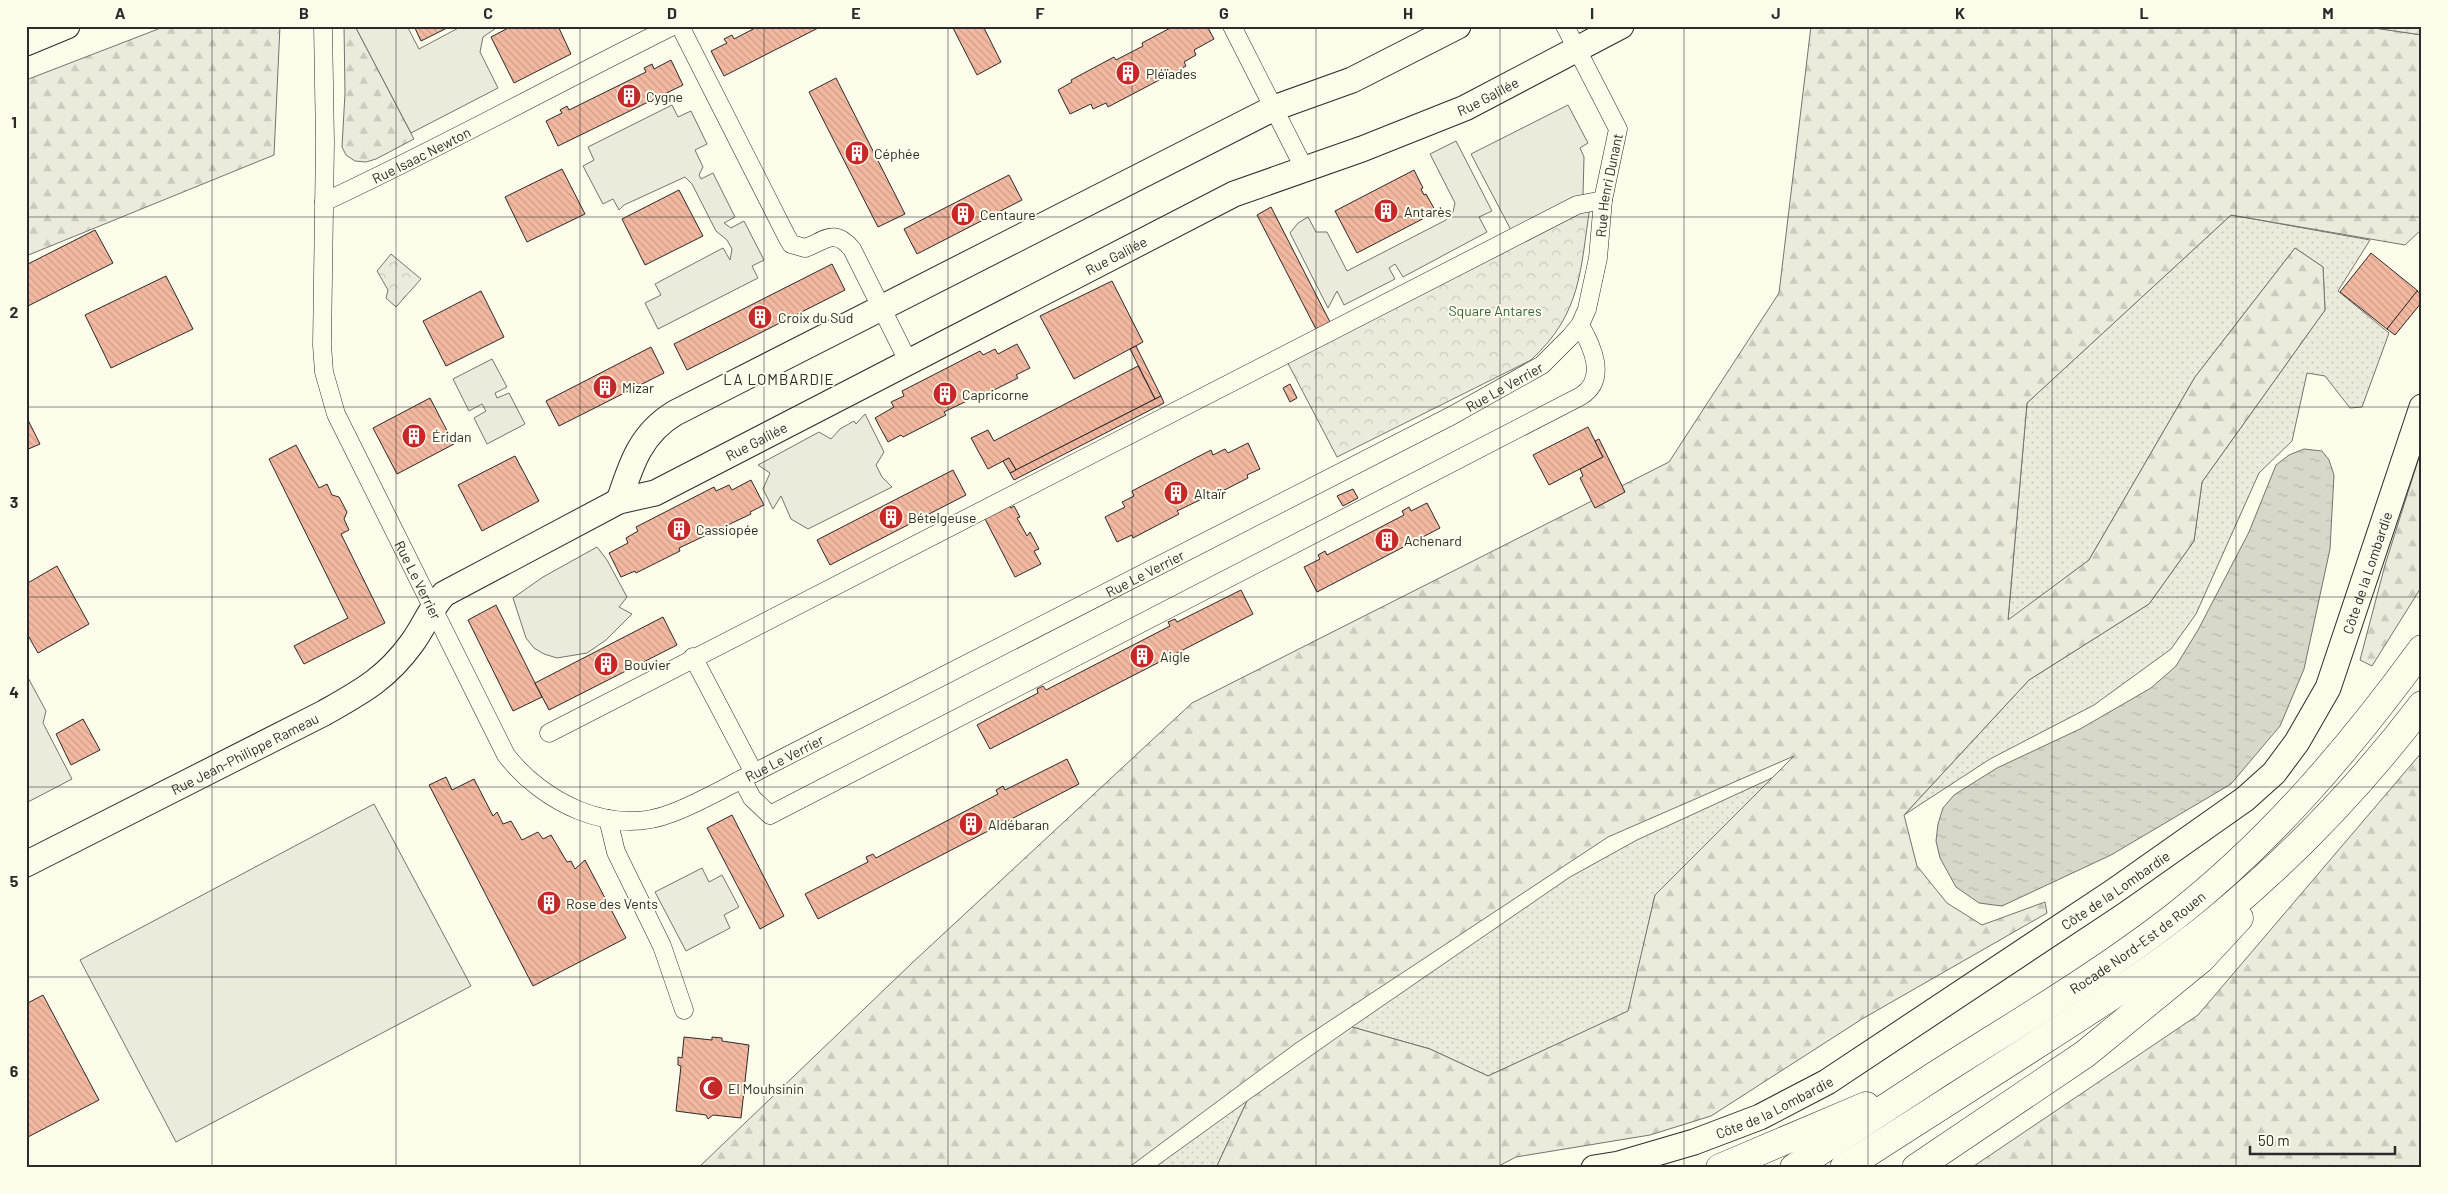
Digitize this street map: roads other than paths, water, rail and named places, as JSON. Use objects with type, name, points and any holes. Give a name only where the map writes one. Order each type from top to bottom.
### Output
[{"type":"highway","name":"Rocade Nord-Est de Rouen","points":[[1794,1168],[2112,962],[2174,917],[2236,864],[2321,778],[2359,733],[2422,649]]},
{"type":"highway","name":"Rocade Nord-Est de Rouen","points":[[1844,1168],[2105,1000],[2217,919],[2296,848],[2338,806],[2394,742],[2422,705]]},
{"type":"highway","points":[[1916,1168],[2085,1054],[2201,959],[2250,906],[2296,848]]},
{"type":"highway","points":[[1720,1168],[1936,1075]]},
{"type":"street","points":[[26,43],[67,26]]},
{"type":"street","points":[[323,26],[324,202]]},
{"type":"street","name":"Rue Isaac Newton","points":[[324,202],[426,153],[673,26]]},
{"type":"street","points":[[680,26],[786,237],[791,244],[805,248],[828,237],[836,236],[846,241],[852,249],[909,363]]},
{"type":"street","points":[[1232,26],[1304,168]]},
{"type":"street","points":[[619,501],[631,465],[646,437],[658,423],[1274,108],[1352,80],[1458,26]]},
{"type":"street","name":"Rue Henri Dunant","points":[[1565,26],[1618,129],[1603,200],[1598,258],[1592,292],[1580,324]]},
{"type":"street","name":"Rue Galilée","points":[[433,607],[444,594],[619,501],[655,493],[1234,194],[1362,149],[1465,108],[1621,26]]},
{"type":"street","points":[[549,733],[1577,206],[1603,200]]},
{"type":"street","name":"Rue Le Verrier","points":[[324,202],[322,345],[324,372],[336,414],[506,755],[520,773],[553,799],[572,808],[608,819],[650,819],[671,814],[748,776],[1516,381],[1542,364],[1580,324]]},
{"type":"street","points":[[693,658],[748,776],[752,798],[770,815],[1582,396],[1592,386],[1597,367],[1580,324]]},
{"type":"street","name":"Côte de la Lombardie","points":[[1594,1168],[1619,1164],[1694,1142],[1760,1116],[1827,1082],[2113,892],[2245,799],[2274,773],[2297,742],[2328,688],[2422,406]]},
{"type":"street","name":"Rue Jean-Philippe Rameau","points":[[26,864],[324,713],[372,685],[387,674],[400,659],[414,641],[433,607]]},
{"type":"street","points":[[608,819],[616,852],[662,946],[684,1010]]},
{"type":"water","points":[[2304,449],[2322,451],[2329,460],[2334,475],[2330,549],[2304,669],[2280,726],[2231,784],[2111,855],[2002,906],[1979,903],[1956,887],[1940,858],[1936,841],[1938,824],[1943,808],[1954,795],[1997,768],[2080,729],[2151,688],[2176,666],[2198,630],[2249,532],[2276,465],[2289,455]]},
{"type":"place","name":"Pléïades","points":[[1128,73]]},
{"type":"place","name":"Cygne","points":[[629,96]]},
{"type":"place","name":"Céphée","points":[[857,153]]},
{"type":"place","name":"Antarès","points":[[1386,211]]},
{"type":"place","name":"Centaure","points":[[963,214]]},
{"type":"place","name":"Croix du Sud","points":[[760,317]]},
{"type":"place","name":"Mizar","points":[[605,387]]},
{"type":"place","name":"Capricorne","points":[[945,394]]},
{"type":"place","name":"Éridan","points":[[414,436]]},
{"type":"place","name":"Altaïr","points":[[1176,493]]},
{"type":"place","name":"Bételgeuse","points":[[891,517]]},
{"type":"place","name":"Cassiopée","points":[[679,529]]},
{"type":"place","name":"Achenard","points":[[1387,540]]},
{"type":"place","name":"Aigle","points":[[1142,656]]},
{"type":"place","name":"Bouvier","points":[[606,664]]},
{"type":"place","name":"Aldébaran","points":[[971,824]]},
{"type":"place","name":"Rose des Vents","points":[[549,903]]},
{"type":"place","name":"El Mouhsinin","points":[[711,1088]]},
{"type":"district","name":"LA LOMBARDIE","points":[[779,379]]},
{"type":"park label","name":"Square Antares","points":[[1495,310]]}]
